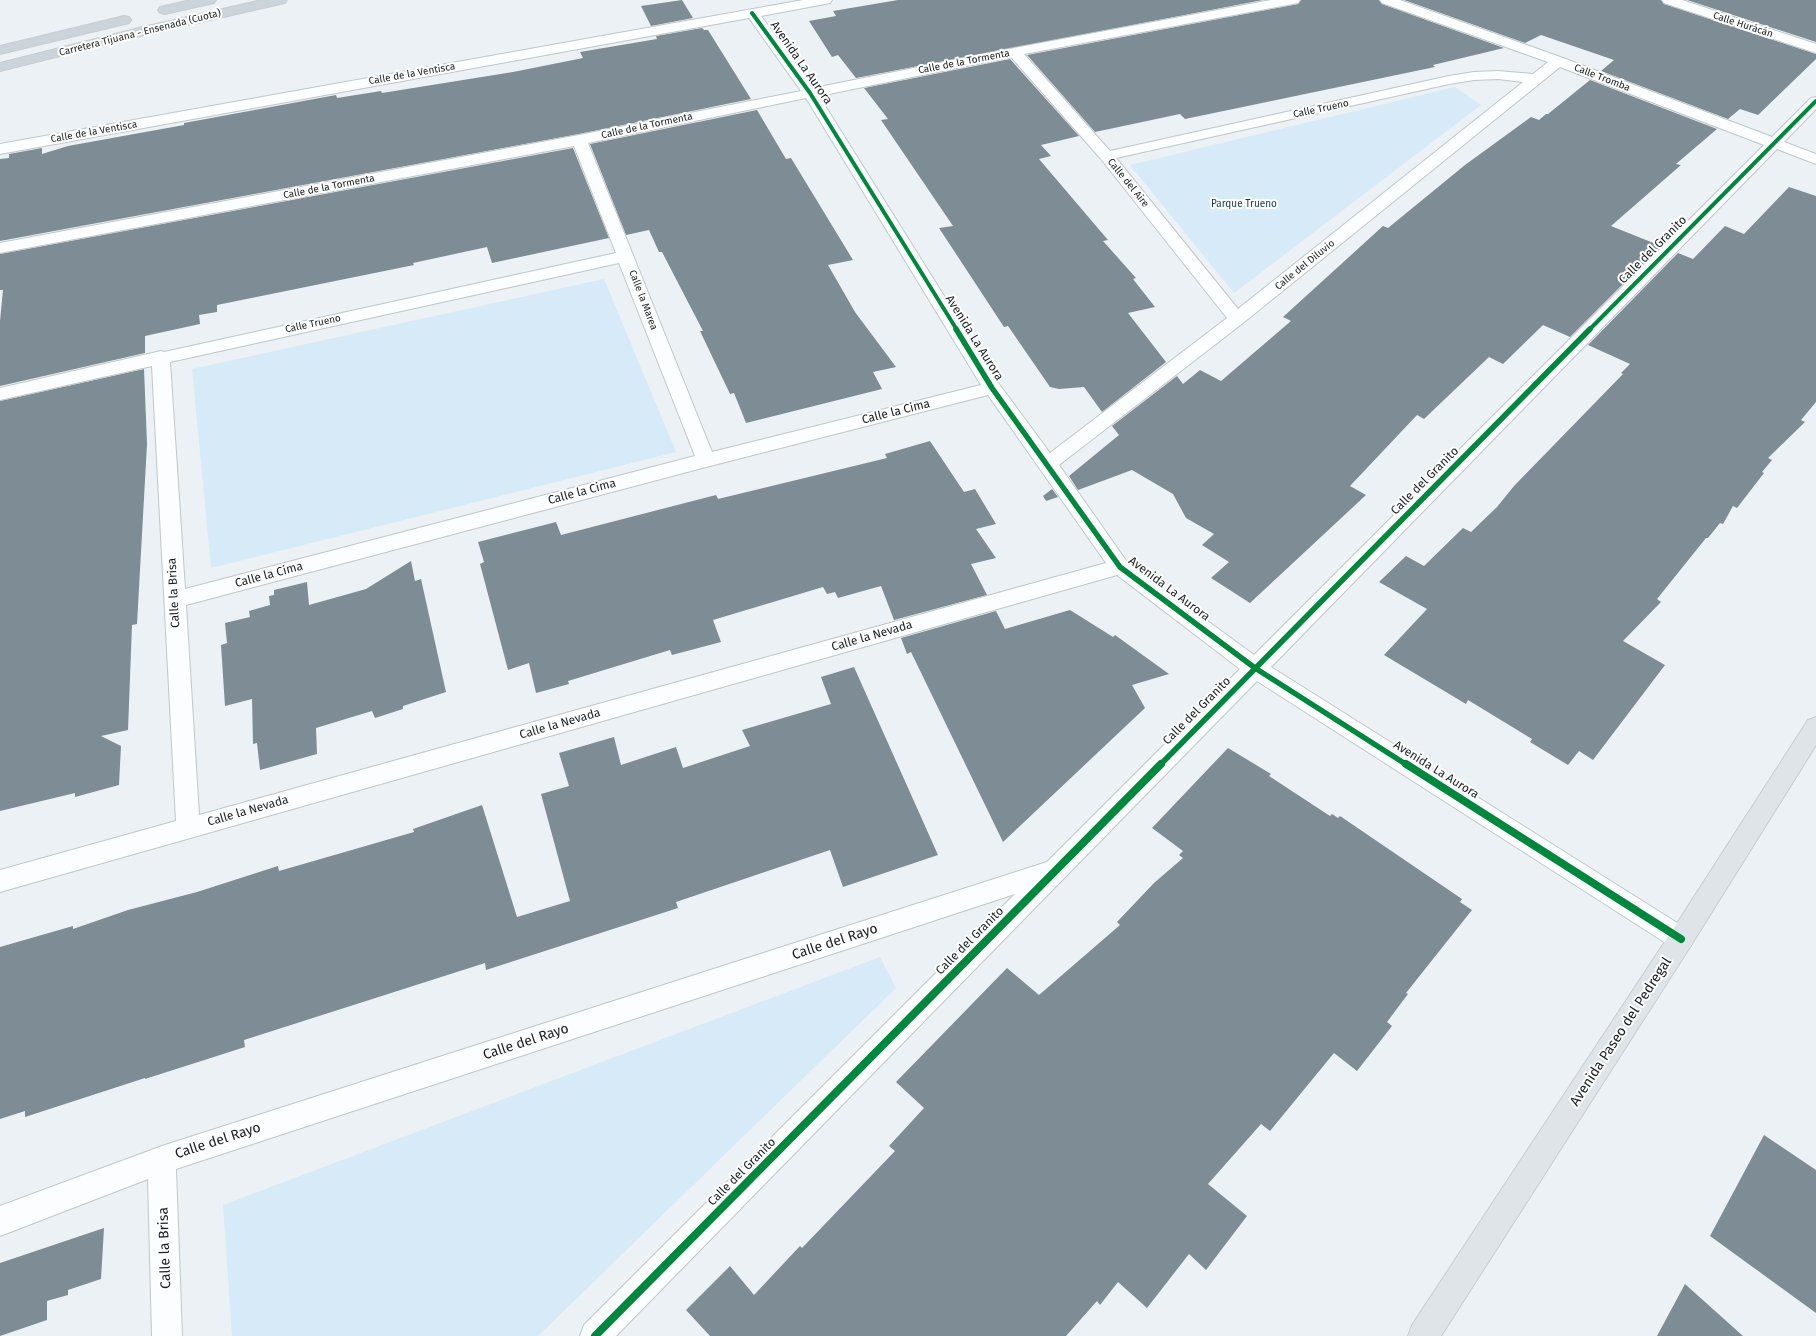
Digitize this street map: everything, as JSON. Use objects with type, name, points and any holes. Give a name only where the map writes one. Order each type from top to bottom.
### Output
[{"type":"highway","name":"Carretera Tijuana - Ensenada (Cuota)","points":[[155,13],[209,0]]},
{"type":"highway","name":"Carretera Tijuana - Ensenada (Cuota)","points":[[0,67],[143,31],[280,0]]},
{"type":"highway","name":"Carretera Tijuana - Ensenada (Cuota)","points":[[0,50],[139,17]]},
{"type":"main road","name":"Avenida Paseo del Pedregal","points":[[1423,1336],[1681,939],[1816,726]]},
{"type":"street","name":"Calle de la Ventisca","points":[[0,149],[752,13],[773,4],[825,0]]},
{"type":"street","name":"Calle de la Tormenta","points":[[0,248],[579,140],[1014,52],[1293,0]]},
{"type":"street","name":"Calle Tromba","points":[[1387,0],[1558,61],[1816,159]]},
{"type":"street","name":"Calle Hurácán","points":[[1669,0],[1816,49]]},
{"type":"street","name":"Avenida La Aurora","points":[[752,13],[810,93],[992,388],[1120,566],[1255,668],[1681,939]]},
{"type":"street","name":"Calle del Aire","points":[[1014,52],[1106,156],[1237,319]]},
{"type":"street","name":"Calle del Diluvio","points":[[1048,464],[1237,319],[1558,61]]},
{"type":"street","name":"Calle Trueno","points":[[1106,156],[1449,80],[1474,76],[1498,75],[1537,79]]},
{"type":"street","name":"Calle del Granito","points":[[595,1336],[1816,101]]},
{"type":"street","name":"Calle la Marea","points":[[579,140],[706,460]]},
{"type":"street","name":"Calle Trueno","points":[[0,394],[161,357],[626,256]]},
{"type":"street","name":"Calle la Brisa","points":[[161,357],[188,828]]},
{"type":"street","name":"Calle la Cima","points":[[174,600],[706,460],[992,388]]},
{"type":"street","name":"Calle la Nevada","points":[[0,881],[1120,566]]},
{"type":"street","name":"Calle del Rayo","points":[[0,1221],[162,1160],[1056,870]]},
{"type":"street","name":"Calle la Brisa","points":[[162,1160],[168,1336]]},
{"type":"green space","name":"Parque Trueno","points":[[1455,87],[1481,105],[1234,293],[1130,165]]},
{"type":"green space","points":[[604,279],[676,452],[211,568],[192,369]]},
{"type":"green space","points":[[880,957],[896,988],[538,1336],[232,1336],[223,1205]]},
{"type":"building","points":[[682,0],[693,18],[651,26],[641,6]]},
{"type":"building","points":[[898,0],[1263,0],[856,78],[838,55],[832,57],[809,21],[836,16],[833,11]]},
{"type":"building","points":[[1301,0],[1379,0],[1382,4],[1504,48],[1433,65],[1435,67],[1185,119],[1180,114],[1095,132],[1027,55],[1298,4]]},
{"type":"building","points":[[1404,0],[1661,0],[1664,4],[1816,54],[1816,59],[1758,115],[1740,109],[1728,119],[1601,71],[1614,60],[1541,35],[1525,43]]},
{"type":"building","points":[[1687,0],[1816,0],[1816,42]]},
{"type":"building","points":[[702,28],[704,30],[708,30],[751,99],[579,134],[0,241],[0,159],[9,158],[9,154],[42,148],[42,154],[68,146],[336,95],[337,98],[381,91],[382,93],[513,72],[583,58],[580,52],[657,39],[656,36]]},
{"type":"building","points":[[1010,59],[1079,136],[1041,145],[1051,156],[1039,159],[1108,240],[1103,241],[1136,278],[1133,279],[1155,307],[1128,313],[1166,362],[1102,412],[1084,387],[1059,389],[1050,387],[1008,326],[1004,327],[939,228],[953,226],[881,120],[888,119],[864,88]]},
{"type":"building","points":[[1590,80],[1717,129],[1676,164],[1681,165],[1611,226],[1661,246],[1570,337],[1543,325],[1503,364],[1489,357],[1424,419],[1417,415],[1350,486],[1366,495],[1250,603],[1211,578],[1229,562],[1202,545],[1214,534],[1186,518],[1173,494],[1132,470],[1078,490],[1069,476],[1119,435],[1112,426],[1177,376],[1183,384],[1200,370],[1221,381],[1291,321],[1283,317],[1383,226],[1388,228],[1465,165],[1531,117],[1539,120],[1548,114]]},
{"type":"building","points":[[757,110],[786,159],[791,158],[853,260],[828,265],[855,312],[896,367],[873,372],[882,389],[746,423],[734,393],[730,394],[700,331],[703,331],[662,252],[659,252],[649,230],[626,235],[590,144]]},
{"type":"building","points":[[573,148],[609,238],[492,263],[487,247],[413,263],[414,265],[217,305],[217,312],[199,315],[200,324],[145,336],[145,353],[0,386],[0,321],[3,290],[0,290],[0,254]]},
{"type":"building","points":[[1789,187],[1816,196],[1816,402],[1801,420],[1805,422],[1768,458],[1772,460],[1762,472],[1764,473],[1737,508],[1733,506],[1723,524],[1720,523],[1708,538],[1706,538],[1657,599],[1661,602],[1623,641],[1665,665],[1593,760],[1579,751],[1568,765],[1530,742],[1532,739],[1468,700],[1466,704],[1384,655],[1427,609],[1379,582],[1406,556],[1424,566],[1463,528],[1471,532],[1497,507],[1514,486],[1623,374],[1621,373],[1630,364],[1588,345],[1678,253],[1693,259],[1725,226],[1744,234]]},
{"type":"building","points":[[144,369],[147,444],[137,624],[132,625],[128,730],[101,736],[121,746],[119,785],[75,797],[75,793],[0,811],[0,401]]},
{"type":"building","points":[[930,441],[964,492],[975,489],[996,524],[976,529],[996,558],[971,564],[987,595],[894,620],[881,586],[838,598],[835,592],[827,594],[823,587],[713,620],[721,642],[672,655],[670,650],[568,681],[569,684],[536,693],[529,663],[508,670],[480,564],[484,562],[478,542],[556,522],[561,535],[716,495],[718,499],[887,458],[885,454]]},
{"type":"building","points":[[1052,489],[1058,497],[1046,501],[1043,496]]},
{"type":"building","points":[[411,561],[415,581],[421,579],[446,692],[403,706],[403,709],[375,718],[372,711],[316,728],[317,754],[260,770],[257,743],[253,744],[252,699],[225,706],[221,645],[227,643],[225,623],[250,617],[249,611],[270,605],[269,596],[274,595],[274,590],[307,582],[309,605],[366,589]]},
{"type":"building","points":[[1070,610],[1113,637],[1115,635],[1169,674],[1132,685],[1145,708],[1003,842],[911,652],[907,654],[901,638],[996,611],[1005,629]]},
{"type":"building","points":[[854,667],[938,855],[843,887],[830,850],[676,902],[678,908],[486,970],[485,963],[244,1040],[245,1047],[25,1117],[25,1111],[0,1119],[0,947],[73,926],[73,929],[128,910],[197,892],[278,866],[279,871],[414,832],[413,829],[482,805],[517,917],[570,901],[541,794],[569,786],[559,753],[614,737],[621,765],[676,747],[683,768],[750,746],[742,730],[831,704],[821,677]]},
{"type":"building","points":[[1228,748],[1271,774],[1269,776],[1330,816],[1332,814],[1338,818],[1340,816],[1462,899],[1460,902],[1472,910],[1406,993],[1408,994],[1387,1022],[1392,1026],[1357,1071],[1334,1053],[1270,1131],[1261,1124],[1208,1184],[1247,1216],[1206,1270],[1189,1254],[1147,1308],[1118,1282],[1100,1305],[1097,1301],[1066,1336],[710,1336],[686,1310],[730,1266],[754,1295],[800,1246],[802,1248],[895,1151],[889,1146],[924,1108],[896,1082],[1007,968],[1039,995],[1120,925],[1117,922],[1154,883],[1183,858],[1179,855],[1183,851],[1152,828]]},
{"type":"building","points":[[1764,1135],[1816,1170],[1816,1313],[1710,1236]]},
{"type":"building","points":[[104,1228],[101,1279],[68,1290],[68,1295],[47,1301],[47,1320],[0,1336],[0,1263]]},
{"type":"building","points":[[1685,1284],[1743,1336],[1657,1336]]},
{"type":"cycle path","points":[[752,13],[810,93],[992,388],[1048,464],[1120,567],[1255,668],[1681,939]]},
{"type":"cycle path","points":[[595,1336],[1816,101]]}]
